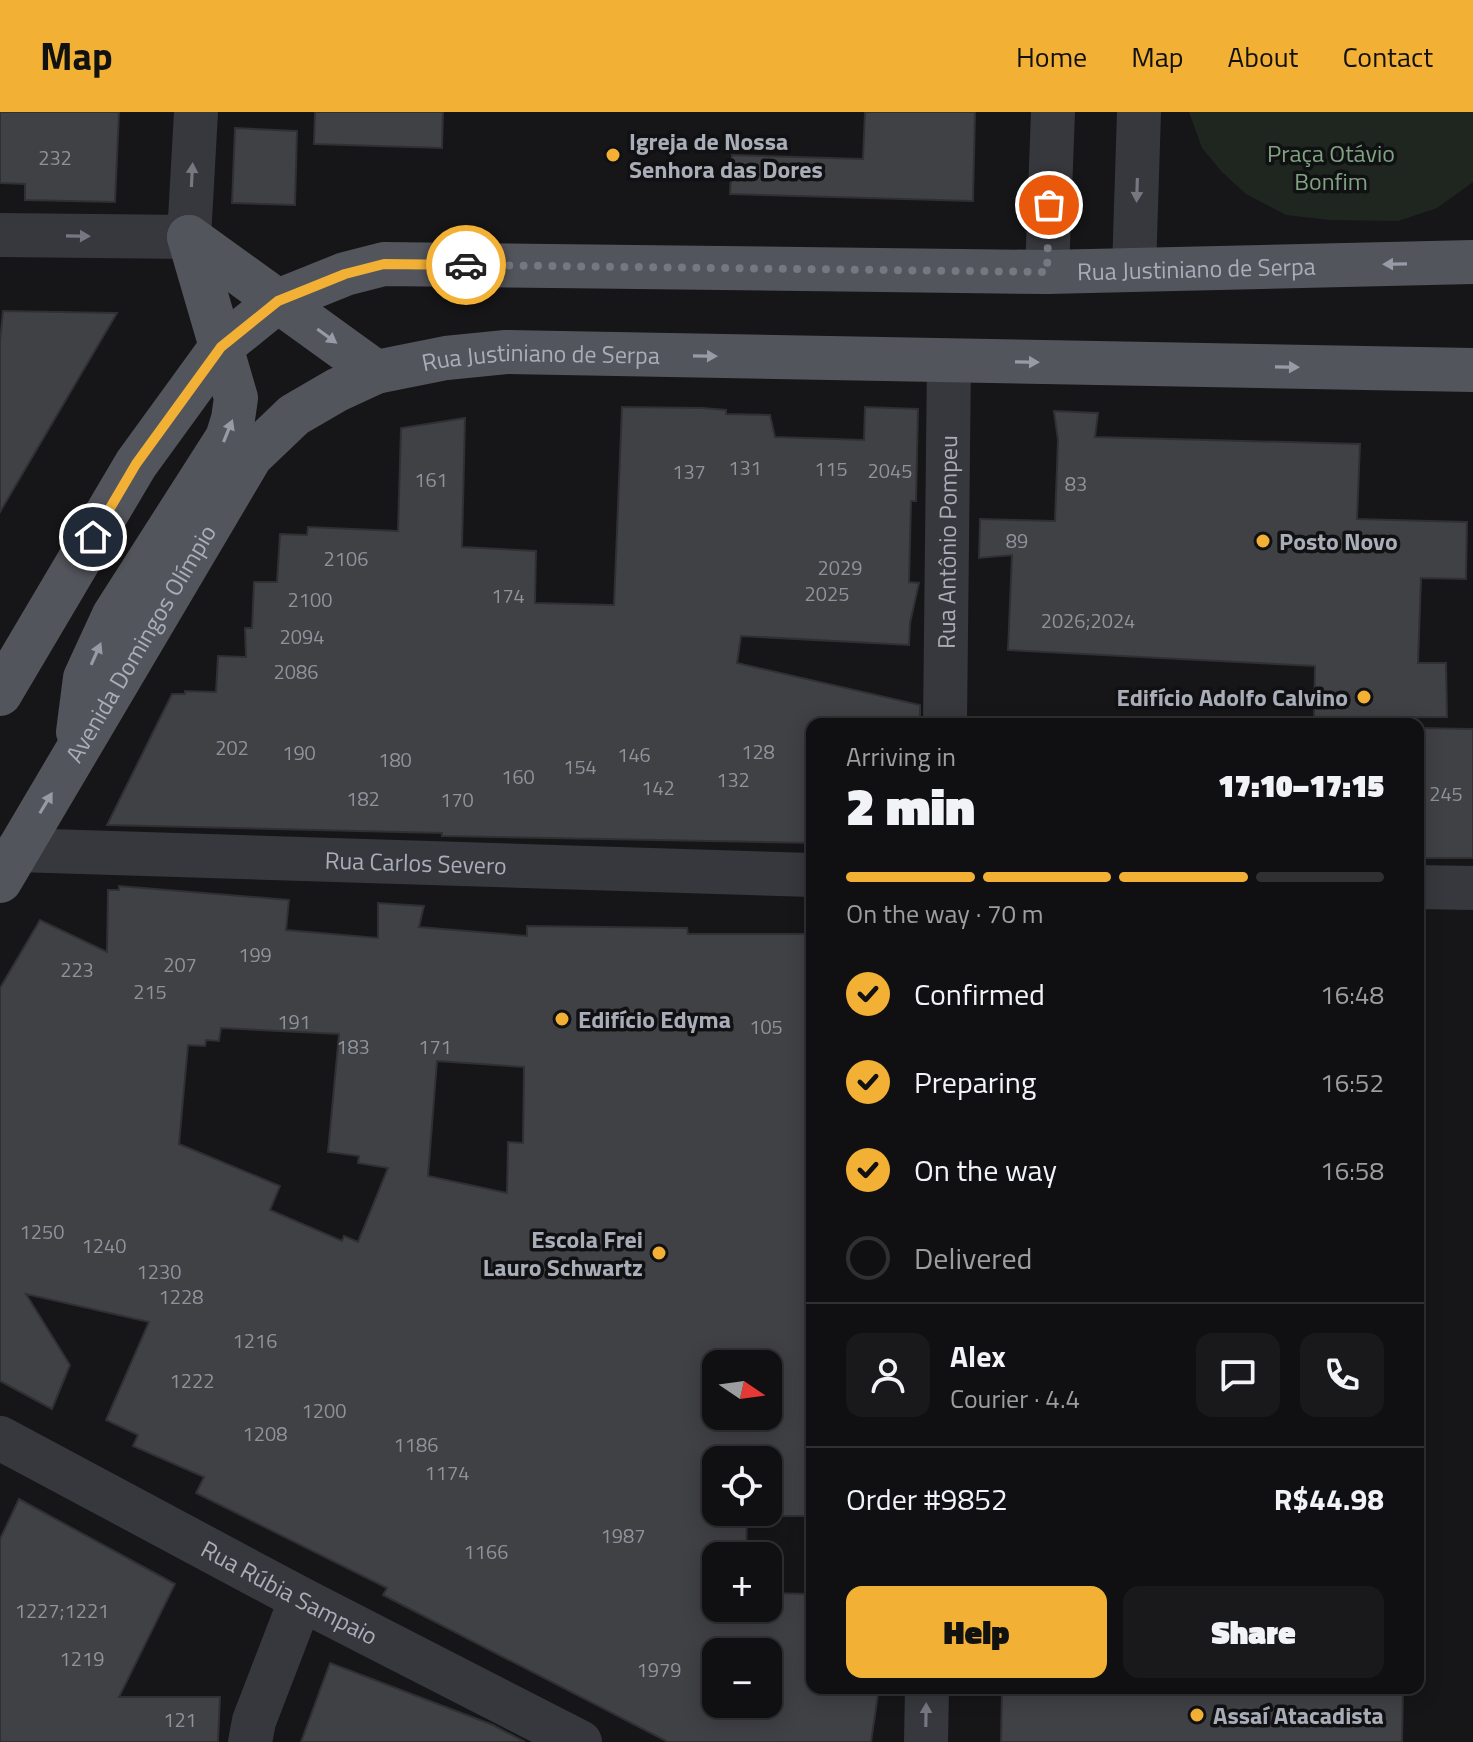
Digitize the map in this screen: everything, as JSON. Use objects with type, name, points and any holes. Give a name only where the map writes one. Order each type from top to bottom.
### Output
[{"type":"main road","points":[[189,237],[376,372]]},
{"type":"main road","points":[[74,757],[85,678],[114,615],[227,438],[233,419],[236,398],[189,237]]},
{"type":"main road","name":"Rua Justiniano de Serpa","points":[[221,347],[278,301],[345,274],[384,264],[1047,272],[1473,262]]},
{"type":"main road","points":[[0,694],[136,464],[221,347]]},
{"type":"main road","name":"Rua Justiniano de Serpa","points":[[294,415],[376,372],[446,358],[506,352],[1473,370]]},
{"type":"main road","name":"Avenida Domingos Olímpio","points":[[9,866],[251,456],[294,415]]},
{"type":"street","points":[[0,235],[189,237],[196,112]]},
{"type":"street","points":[[1047,272],[1053,112]]},
{"type":"street","points":[[1134,270],[1139,112]]},
{"type":"street","name":"Rua Antônio Pompeu","points":[[945,718],[949,361]]},
{"type":"street","name":"Rua Carlos Severo","points":[[9,866],[806,875]]},
{"type":"street","points":[[1424,887],[1473,888]]},
{"type":"street","name":"Rua Rúbia Sampaio","points":[[0,1438],[301,1599],[580,1742]]},
{"type":"street","points":[[250,1742],[254,1721],[301,1599]]},
{"type":"street","points":[[926,1742],[927,1694]]},
{"type":"green space","name":"Praça Otávio Bonfim","points":[[1189,112],[1473,112],[1473,182],[1437,208],[1398,221],[1330,220],[1286,215],[1246,194],[1222,172],[1202,148]]},
{"type":"building","points":[[0,112],[119,112],[115,202],[25,200],[25,184],[0,183]]},
{"type":"building","points":[[315,112],[443,112],[442,148],[314,144]]},
{"type":"building","points":[[865,112],[975,112],[973,201],[730,194],[732,155],[863,159]]},
{"type":"building","points":[[235,128],[297,131],[295,205],[232,203]]},
{"type":"building","points":[[3,311],[117,313],[0,512],[0,342]]},
{"type":"building","points":[[622,407],[703,408],[726,410],[726,414],[770,415],[775,437],[864,440],[865,407],[918,409],[916,501],[911,501],[909,582],[919,583],[910,623],[909,645],[741,636],[737,663],[920,705],[920,718],[806,718],[806,843],[442,836],[442,833],[107,825],[172,694],[185,694],[185,691],[216,692],[218,656],[246,657],[245,628],[252,628],[254,582],[277,582],[280,534],[307,535],[308,527],[398,531],[401,428],[465,418],[462,547],[536,551],[535,603],[614,605]]},
{"type":"building","points":[[1054,411],[1098,413],[1095,437],[1360,444],[1357,519],[1467,522],[1466,579],[1421,578],[1418,663],[1446,663],[1447,717],[1314,718],[1315,666],[1008,650],[1012,555],[979,558],[980,519],[1055,521],[1058,440]]},
{"type":"building","points":[[1424,728],[1473,729],[1473,858],[1424,858]]},
{"type":"building","points":[[119,886],[289,900],[286,930],[378,938],[378,903],[424,906],[419,927],[527,936],[527,926],[687,928],[688,934],[806,934],[806,1516],[782,1516],[782,1446],[702,1446],[702,1526],[747,1526],[746,1542],[702,1542],[702,1622],[782,1622],[782,1593],[806,1594],[806,1694],[878,1694],[871,1742],[668,1742],[383,1595],[387,1588],[196,1493],[204,1477],[133,1446],[138,1435],[106,1420],[149,1322],[26,1294],[70,1365],[52,1409],[0,1381],[0,988],[40,920],[107,952],[108,890],[119,890]],"holes":[[[221,1028],[339,1034],[328,1152],[359,1156],[358,1163],[388,1168],[358,1242],[344,1236],[342,1241],[270,1210],[280,1186],[179,1144],[188,1045],[205,1046],[206,1040],[219,1041]],[[437,1061],[524,1067],[523,1143],[508,1142],[507,1193],[428,1176]]]},
{"type":"building","points":[[19,1499],[175,1584],[119,1697],[220,1697],[218,1742],[0,1742],[0,1539]]},
{"type":"building","points":[[330,1663],[493,1725],[525,1742],[301,1742]]},
{"type":"building","name":"Assaí Atacadista","points":[[1002,1694],[1403,1694],[1402,1742],[1001,1742]]},
{"type":"way so far","points":[[466,265],[1047,272],[1049,205]]},
{"type":"place","name":"Igreja de Nossa Senhora das Dores","points":[[613,155]]},
{"type":"place","name":"Posto Novo","points":[[1263,541]]},
{"type":"place","name":"Edifício Adolfo Calvino","points":[[1364,697]]},
{"type":"place","name":"Edifício Edyma","points":[[562,1019]]},
{"type":"place","name":"Escola Frei Lauro Schwartz","points":[[659,1253]]},
{"type":"place","name":"Assaí Atacadista","points":[[1197,1715]]},
{"type":"route","points":[[93,537],[136,464],[221,347],[278,301],[345,274],[384,264],[466,265]]}]
